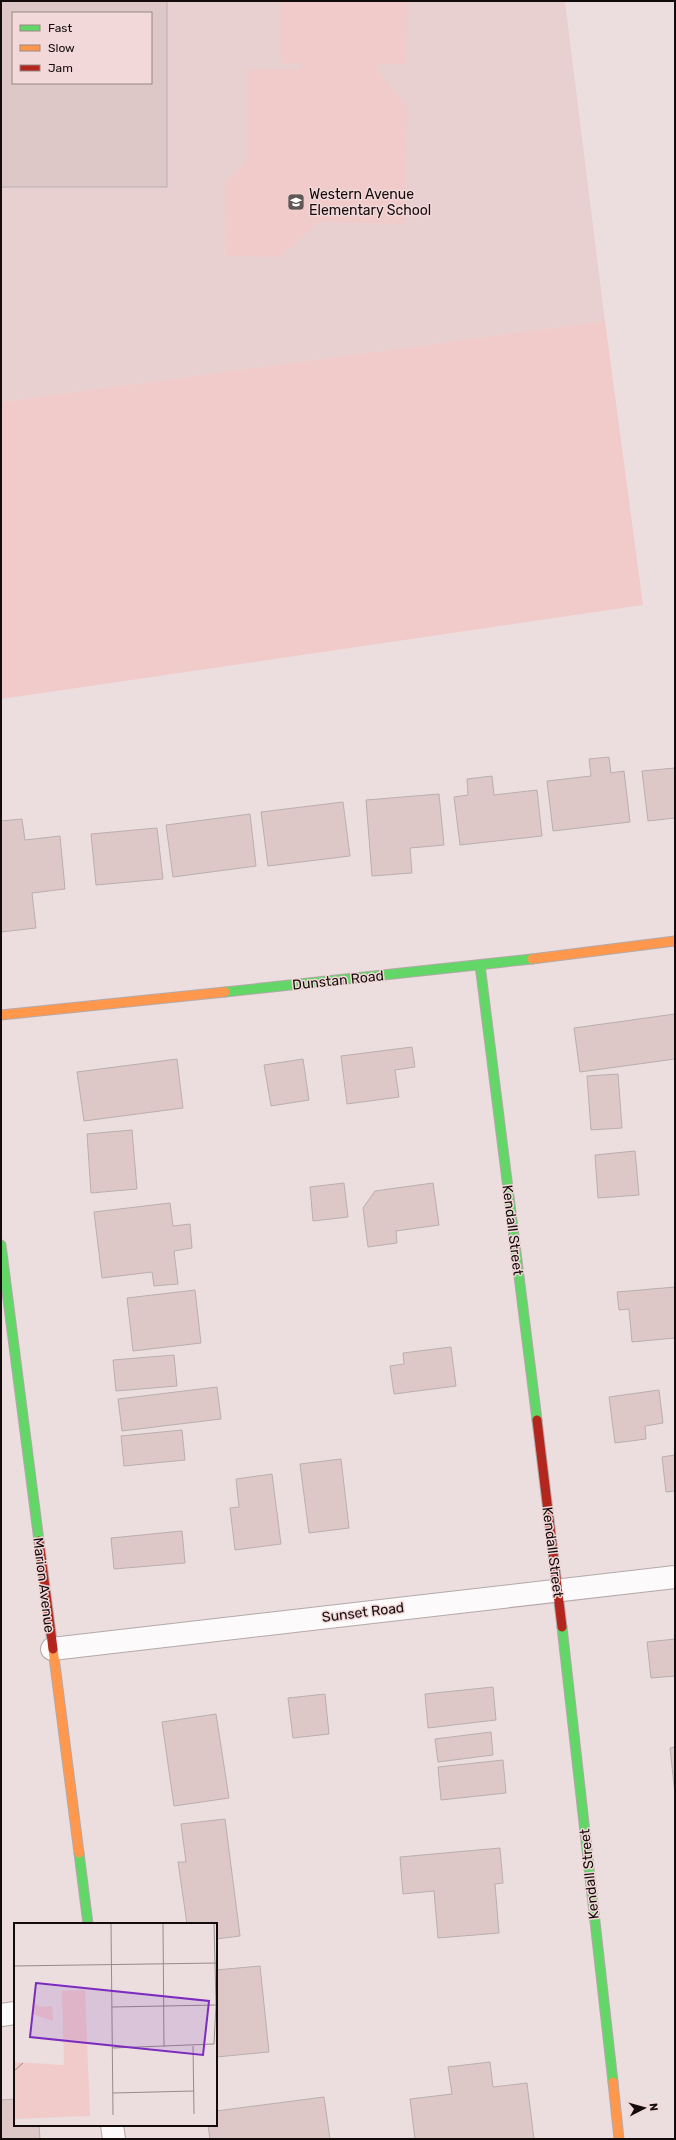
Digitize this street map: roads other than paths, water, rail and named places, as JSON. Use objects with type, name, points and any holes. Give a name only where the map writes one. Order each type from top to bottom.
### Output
[{"type":"street","name":"Dunstan Road","points":[[1,1015],[480,965],[675,941]]},
{"type":"street","name":"Kendall Street","points":[[480,965],[558,1590],[619,2139]]},
{"type":"street","name":"Marion Avenue","points":[[1,1245],[88,1923]]},
{"type":"street","name":"Sunset Road","points":[[52,1649],[675,1577]]},
{"type":"street","points":[[1,2015],[14,2013]]},
{"type":"street","points":[[112,2126],[114,2139]]},
{"type":"place","name":"Western Avenue Elementary School","points":[[296,202]]}]
